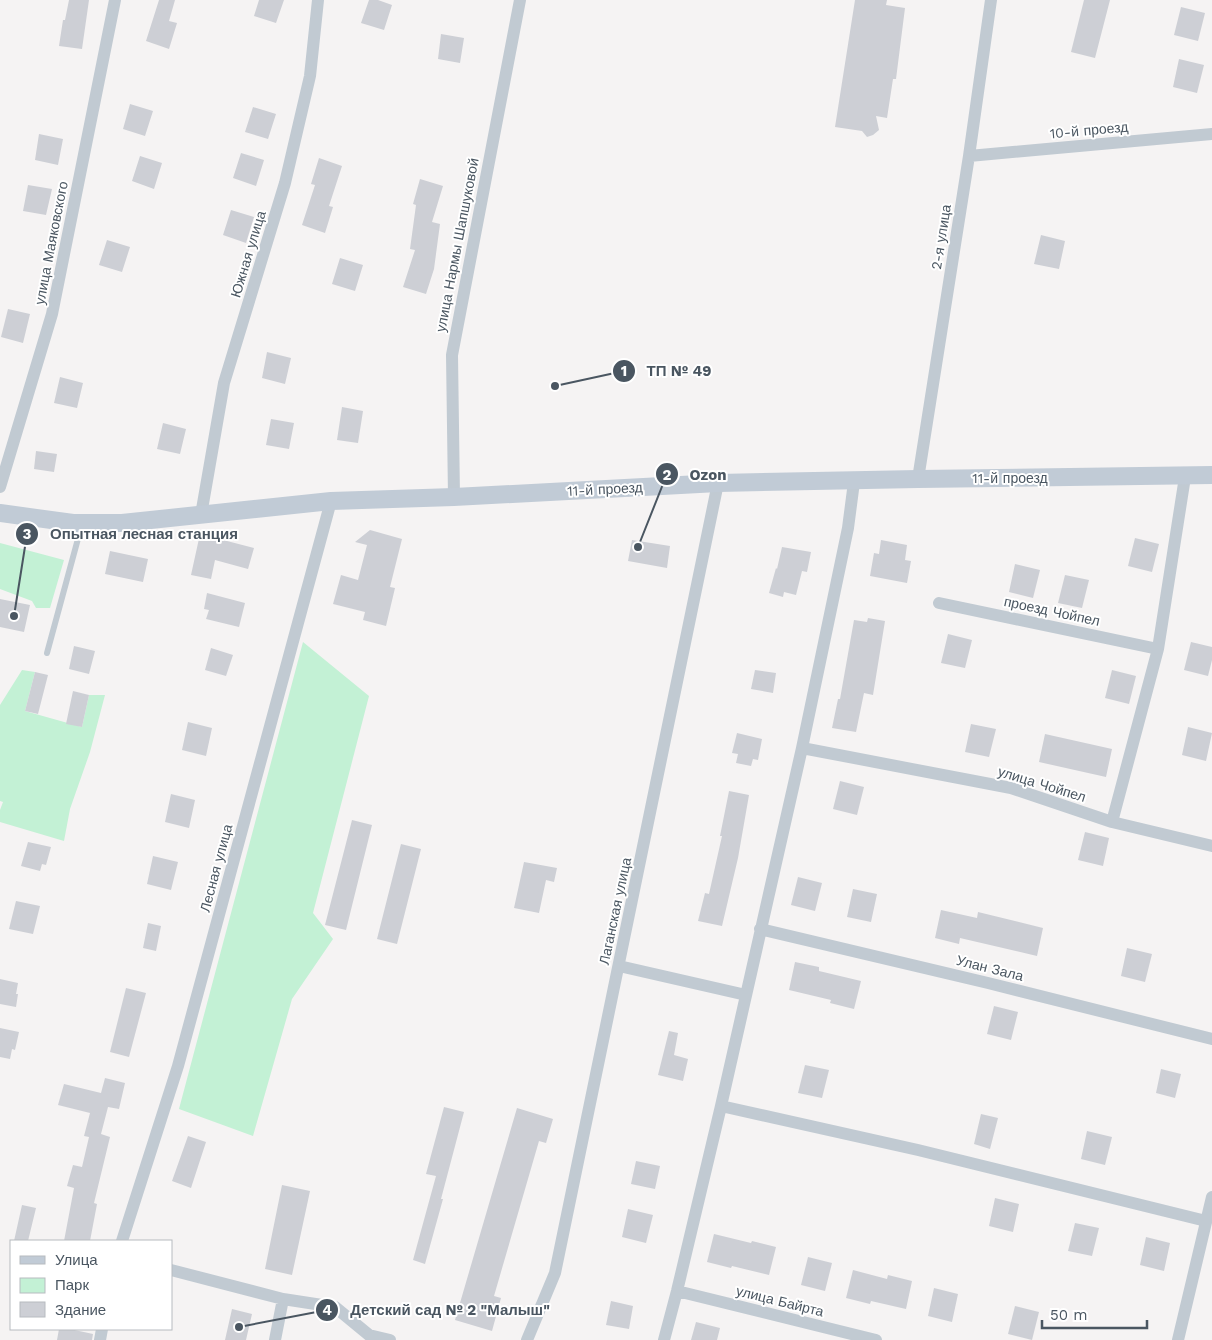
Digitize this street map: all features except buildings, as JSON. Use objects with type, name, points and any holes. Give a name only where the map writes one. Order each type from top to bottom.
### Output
[{"type":"street","name":"улица Маяковского","points":[[0,487],[52,314],[115,0]]},
{"type":"street","name":"Южная улица","points":[[201,515],[224,383],[285,183],[306,94],[310,76],[318,0]]},
{"type":"street","name":"улица Нармы Шапшуковой","points":[[454,498],[452,355],[520,0]]},
{"type":"street","name":"2-я улица","points":[[918,479],[969,156],[991,0]]},
{"type":"street","name":"10-й проезд","points":[[969,156],[1212,134]]},
{"type":"street","name":"11-й проезд","points":[[0,513],[82,523],[122,523],[331,501],[454,498],[718,483],[1185,477],[1212,475]]},
{"type":"street","points":[[1112,822],[1158,649],[1185,477]]},
{"type":"street","points":[[664,1340],[721,1106],[802,748],[848,528],[854,482]]},
{"type":"street","name":"Лаганская улица","points":[[527,1340],[555,1273],[718,483]]},
{"type":"street","name":"Лесная улица","points":[[122,1240],[178,1066],[331,501]]},
{"type":"street","name":"проезд Чойпел","points":[[939,603],[1158,649]]},
{"type":"street","name":"улица Чойпел","points":[[802,748],[1011,788],[1112,822],[1212,846]]},
{"type":"street","name":"Улан Зала","points":[[760,929],[997,985],[1212,1039]]},
{"type":"street","points":[[619,966],[746,995]]},
{"type":"street","points":[[721,1106],[918,1150],[1206,1220]]},
{"type":"street","points":[[1178,1340],[1212,1197]]},
{"type":"street","points":[[172,1270],[283,1299],[335,1307],[369,1335],[390,1340]]},
{"type":"street","name":"улица Байрта","points":[[677,1291],[876,1340]]},
{"type":"street","points":[[275,1340],[283,1299]]},
{"type":"lane","points":[[47,653],[82,523]]},
{"type":"green space","points":[[0,543],[64,560],[50,608],[36,608],[32,601],[0,589]]},
{"type":"green space","points":[[303,642],[369,696],[313,913],[333,939],[292,999],[253,1136],[179,1109]]},
{"type":"green space","points":[[22,670],[35,672],[25,711],[82,727],[89,695],[105,695],[90,752],[70,809],[64,841],[0,822],[0,810],[3,802],[0,801],[0,705]]},
{"type":"place","name":"ТП № 49","points":[[555,386]]},
{"type":"place","name":"Ozon","points":[[638,547]]},
{"type":"place","name":"Опытная лесная станция","points":[[14,616]]},
{"type":"place","name":"Детский сад № 2 \"Малыш\"","points":[[239,1327]]}]
